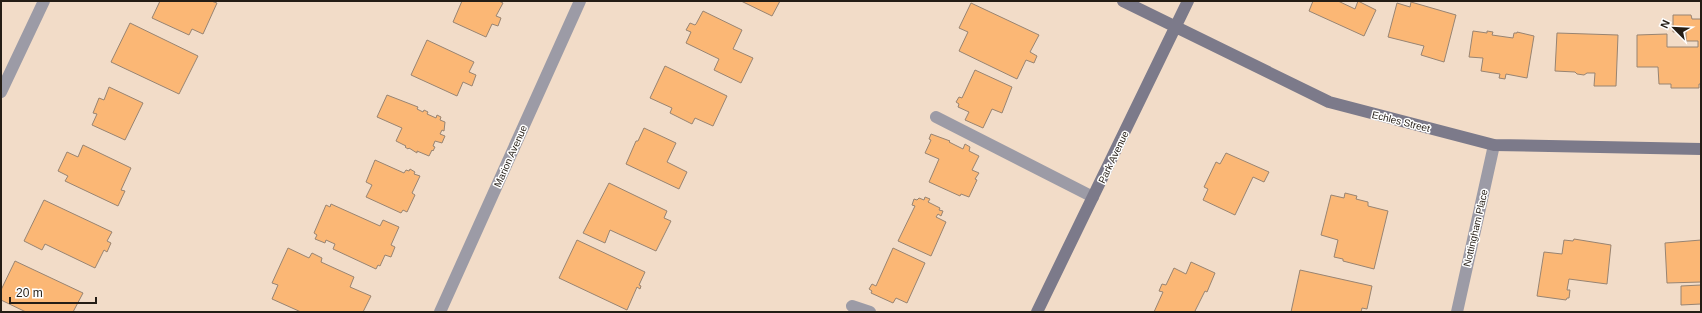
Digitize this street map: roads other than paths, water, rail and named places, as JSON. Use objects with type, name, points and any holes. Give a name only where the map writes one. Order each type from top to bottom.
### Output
[{"type":"street","points":[[1,92],[44,1]]},
{"type":"street","name":"Marion Avenue","points":[[440,312],[580,1]]},
{"type":"street","name":"Echles Street","points":[[1123,1],[1329,102],[1494,145],[1701,149]]},
{"type":"street","name":"Park Avenue","points":[[1037,312],[1188,1]]},
{"type":"street","points":[[936,117],[1093,197]]},
{"type":"street","name":"Nottingham Place","points":[[1457,312],[1494,145]]},
{"type":"street","points":[[852,306],[870,312]]}]
